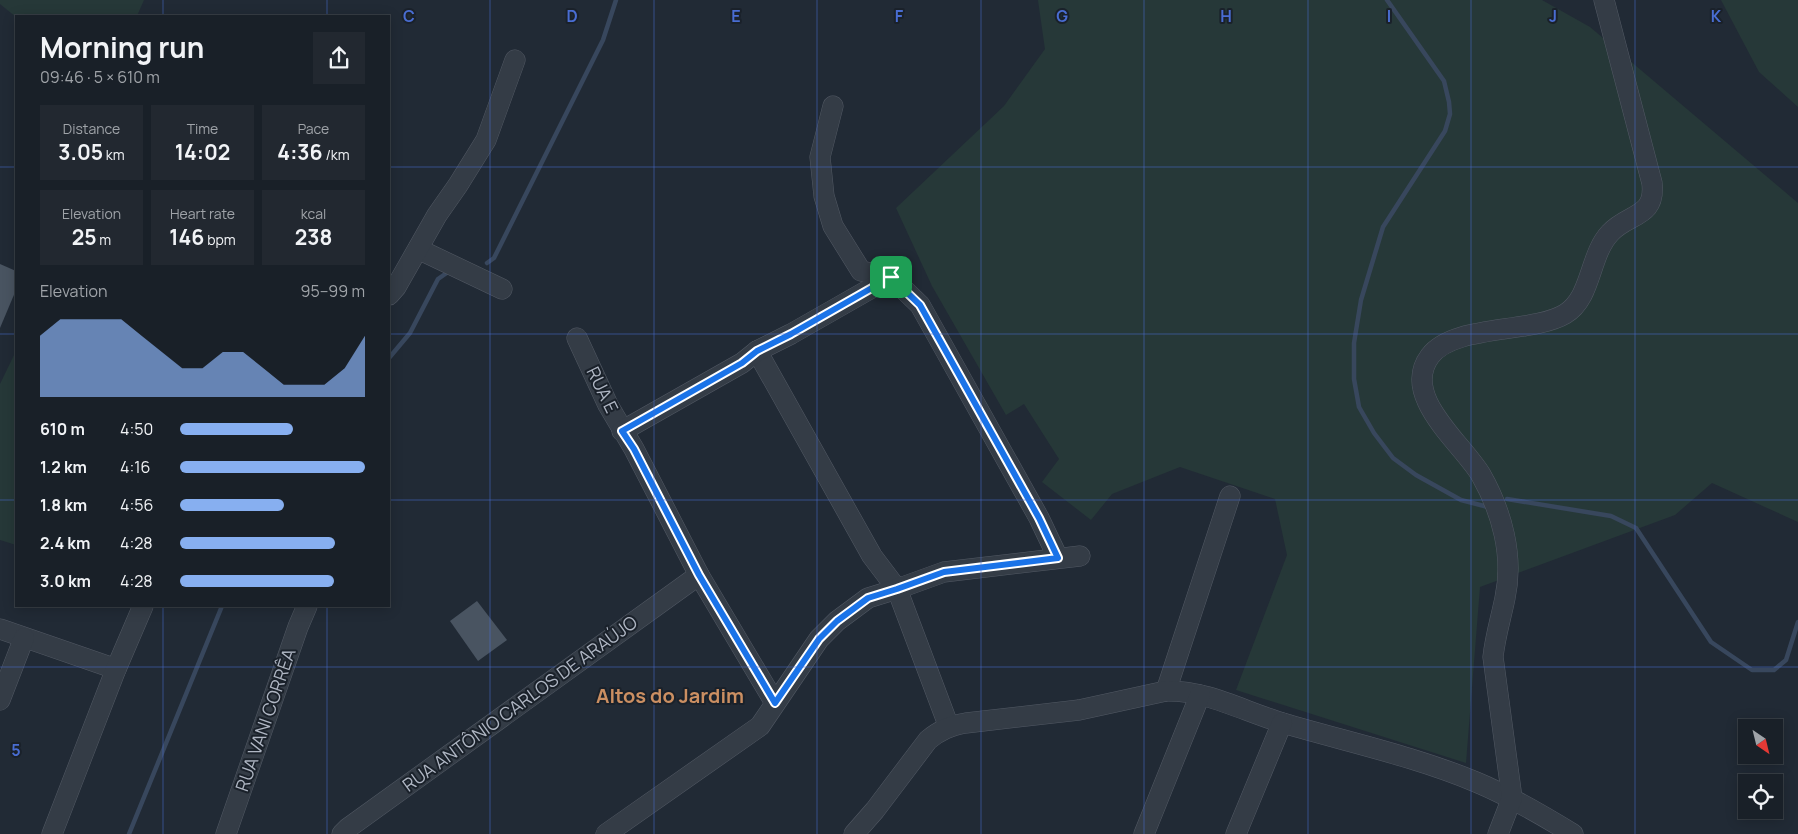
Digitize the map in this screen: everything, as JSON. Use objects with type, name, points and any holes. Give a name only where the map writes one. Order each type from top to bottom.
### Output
[{"type":"street","points":[[1498,834],[1512,798],[1492,657],[1494,641],[1506,597],[1508,579],[1506,539],[1500,516],[1480,473],[1441,423],[1424,396],[1421,382],[1423,368],[1431,354],[1460,337],[1552,320],[1566,313],[1576,303],[1585,288],[1598,250],[1607,235],[1616,226],[1648,207],[1651,202],[1653,194],[1652,183],[1604,0]]},
{"type":"street","points":[[390,294],[396,287],[437,215],[463,178],[486,140],[515,60]]},
{"type":"street","points":[[833,106],[820,157],[824,196],[833,226],[861,271],[891,277],[920,305],[1039,518],[1058,558]]},
{"type":"street","points":[[418,249],[502,288]]},
{"type":"street","points":[[622,431],[742,363],[757,351],[791,334],[891,277]]},
{"type":"street","name":"RUA E","points":[[577,338],[622,431],[634,449],[699,575],[775,703]]},
{"type":"street","points":[[757,351],[872,556],[897,589],[949,726]]},
{"type":"street","points":[[1166,691],[1230,496]]},
{"type":"street","points":[[606,834],[760,726],[819,639],[837,621],[868,598],[944,572],[1080,556]]},
{"type":"street","name":"RUA ANTÔNIO CARLOS DE ARAÚJO","points":[[342,834],[699,575]]},
{"type":"street","points":[[52,834],[116,668],[143,607]]},
{"type":"street","name":"RUA VANI CORRÊA","points":[[226,834],[307,607]]},
{"type":"street","points":[[0,629],[116,668]]},
{"type":"street","points":[[0,700],[24,638]]},
{"type":"street","points":[[854,834],[875,810],[928,740],[938,731],[949,726],[1079,710],[1166,691],[1182,691],[1200,695],[1282,723],[1391,753],[1476,782],[1524,804],[1573,834]]},
{"type":"street","points":[[1144,834],[1200,695]]},
{"type":"street","points":[[1236,834],[1282,723]]},
{"type":"shaded area","points":[[0,0],[144,0],[137,15],[15,16],[0,4]]},
{"type":"shaded area","points":[[1038,0],[1542,0],[1590,27],[1798,203],[1798,522],[1712,483],[1675,515],[1480,587],[1466,763],[1236,690],[1287,555],[1275,499],[1180,467],[1112,494],[1091,520],[1042,482],[1059,459],[1024,404],[1006,415],[932,286],[896,208],[1004,106],[1045,49]]},
{"type":"shaded area","points":[[1721,0],[1798,0],[1798,107],[1759,72]]},
{"type":"shaded area","points":[[15,353],[15,545],[0,540],[0,384]]},
{"type":"building","points":[[0,264],[15,271],[15,292],[0,328]]},
{"type":"building","points":[[477,601],[507,640],[478,661],[450,621]]},
{"type":"waterway","points":[[487,263],[494,258],[603,40],[616,0]]},
{"type":"waterway","points":[[1387,0],[1444,81],[1450,114],[1445,131],[1383,227],[1361,300],[1354,343],[1354,379],[1359,407],[1374,433],[1393,458],[1416,475],[1461,500],[1488,507]]},
{"type":"waterway","points":[[390,357],[410,333],[438,279],[448,272]]},
{"type":"waterway","points":[[1507,499],[1611,516],[1636,528],[1711,642],[1752,670],[1774,670],[1786,660],[1798,622]]},
{"type":"waterway","points":[[129,834],[222,607]]},
{"type":"district","name":"Altos do Jardim","points":[[670,696]]},
{"type":"route","points":[[891,277],[920,305],[1039,518],[1058,558],[937,573],[868,598],[837,621],[819,639],[775,703],[699,575],[634,449],[622,431],[742,363],[757,351],[791,334],[891,277]]}]
